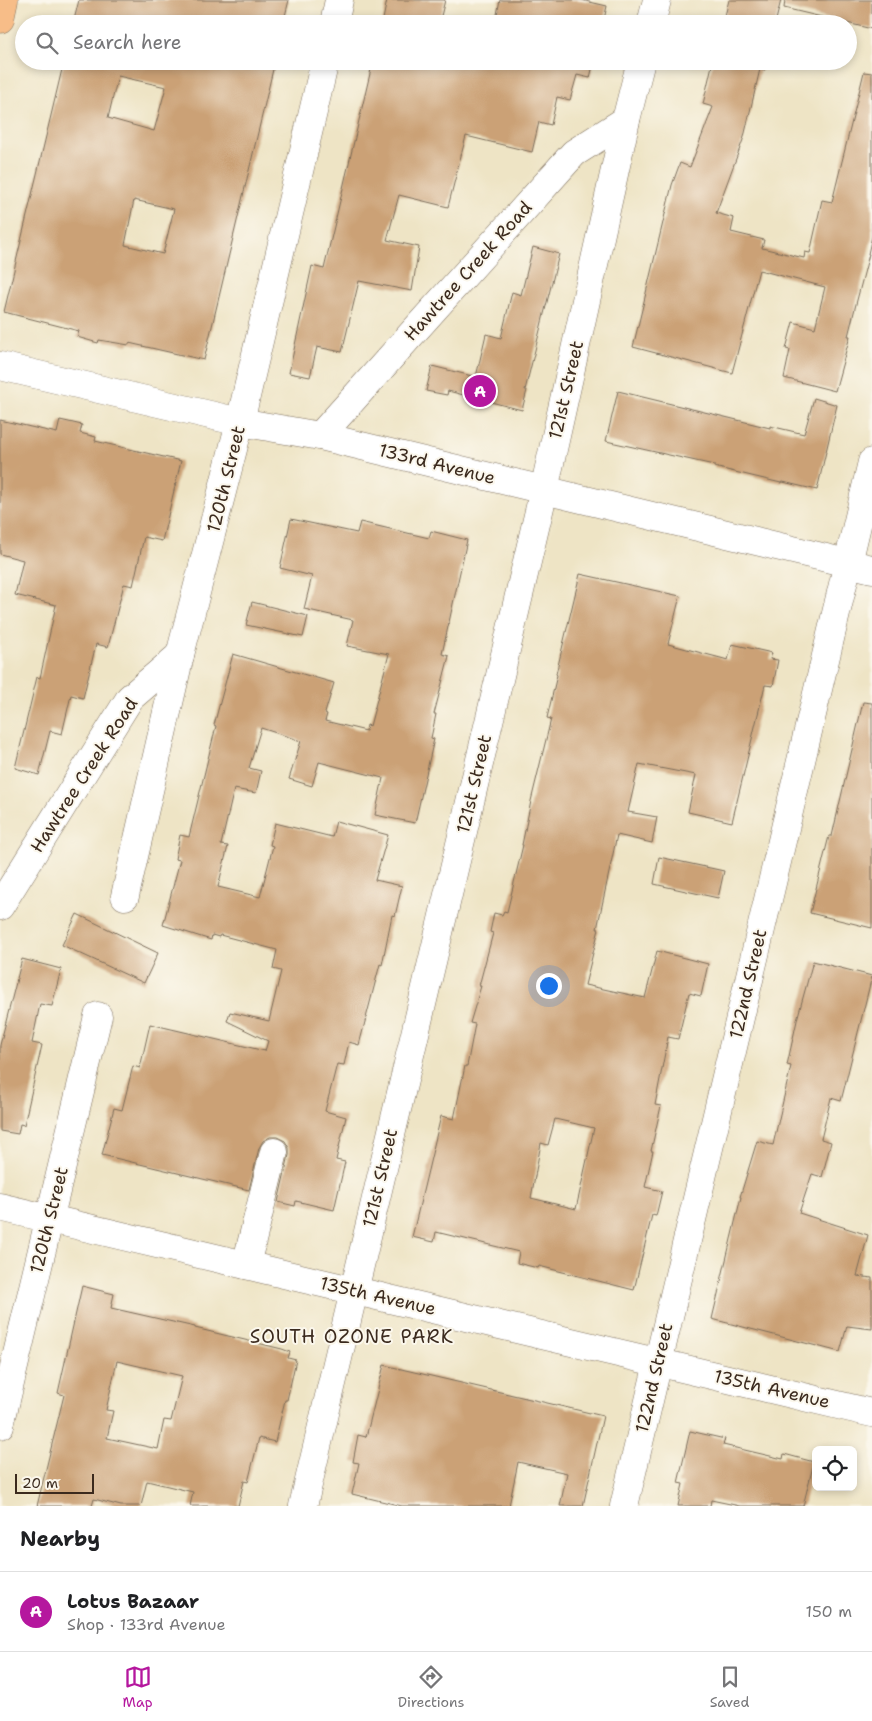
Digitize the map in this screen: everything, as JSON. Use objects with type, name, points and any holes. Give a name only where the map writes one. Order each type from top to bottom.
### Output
[{"type":"main road","points":[[0,18],[4,0]]},
{"type":"street","points":[[336,15],[339,0]]},
{"type":"street","points":[[653,15],[657,0]]},
{"type":"street","name":"120th Street","points":[[125,896],[180,655],[240,422],[323,70]]},
{"type":"street","name":"121st Street","points":[[303,1506],[544,490],[639,70]]},
{"type":"street","name":"Hawtree Creek Road","points":[[320,436],[574,154],[626,120]]},
{"type":"street","name":"133rd Avenue","points":[[0,366],[240,422],[320,436],[860,566]]},
{"type":"street","name":"122nd Street","points":[[624,1506],[658,1362],[860,566],[872,462]]},
{"type":"street","name":"Hawtree Creek Road","points":[[0,906],[130,698],[180,655]]},
{"type":"street","name":"120th Street","points":[[0,1426],[98,1016]]},
{"type":"street","points":[[246,1265],[274,1152]]},
{"type":"street","name":"135th Avenue","points":[[0,1207],[872,1413]]},
{"type":"building","points":[[79,0],[289,0],[285,15],[75,15]]},
{"type":"building","points":[[387,0],[445,0],[441,15],[384,15]]},
{"type":"building","points":[[500,0],[581,0],[607,6],[605,15],[497,15]]},
{"type":"building","points":[[729,0],[781,0],[777,15],[725,15]]},
{"type":"building","points":[[785,0],[872,0],[872,29],[857,25],[857,15],[813,15],[784,8]]},
{"type":"building","points":[[62,70],[273,70],[204,360],[129,343],[129,345],[99,340],[98,343],[77,337],[79,331],[4,312]],"holes":[[[118,76],[166,87],[154,131],[108,118]],[[134,200],[174,209],[163,254],[125,245]]]},
{"type":"building","points":[[371,70],[592,70],[590,78],[577,75],[570,100],[557,97],[551,125],[539,122],[532,152],[466,136],[448,207],[399,195],[387,240],[419,247],[412,291],[359,281],[342,352],[317,347],[310,377],[289,373],[312,266],[324,269]]},
{"type":"building","points":[[711,70],[760,70],[744,137],[716,213],[734,218],[731,232],[764,240],[762,248],[804,258],[805,252],[810,253],[822,200],[832,202],[864,72],[872,73],[872,236],[848,336],[850,336],[835,391],[784,378],[790,350],[786,349],[793,322],[815,328],[825,287],[759,270],[732,373],[633,347],[672,185],[680,163],[690,167],[713,107],[703,104]]},
{"type":"building","points":[[533,247],[559,254],[525,390],[527,390],[522,410],[448,391],[447,395],[426,391],[432,366],[476,377],[486,334],[501,338],[512,292],[521,295]]},
{"type":"building","points":[[618,391],[770,428],[770,426],[804,434],[814,398],[837,405],[817,490],[606,441]]},
{"type":"building","points":[[0,420],[57,433],[60,420],[82,425],[80,433],[96,437],[95,441],[181,461],[162,541],[144,537],[133,586],[124,584],[108,647],[96,644],[83,698],[71,695],[62,734],[50,731],[39,775],[15,768],[37,677],[40,678],[56,605],[15,595],[23,560],[0,554]]},
{"type":"building","points":[[291,519],[357,533],[360,522],[429,538],[431,531],[467,540],[442,654],[449,656],[434,714],[436,714],[431,738],[434,739],[415,823],[375,815],[383,778],[319,762],[312,786],[289,779],[301,741],[261,728],[249,768],[261,771],[256,793],[234,789],[221,845],[228,846],[218,887],[260,897],[273,846],[270,845],[275,823],[332,837],[336,821],[388,835],[375,880],[402,886],[395,916],[392,915],[382,965],[380,964],[359,1045],[349,1042],[344,1065],[337,1064],[325,1111],[346,1117],[336,1160],[345,1162],[334,1210],[296,1201],[295,1206],[278,1202],[289,1148],[285,1141],[277,1137],[270,1137],[263,1141],[259,1148],[249,1190],[102,1155],[114,1108],[122,1110],[133,1066],[140,1068],[150,1024],[265,1051],[268,1041],[227,1021],[230,1012],[269,1021],[281,971],[273,969],[277,950],[220,935],[219,937],[212,935],[211,940],[163,925],[180,860],[175,859],[180,835],[189,837],[216,726],[214,725],[233,654],[334,683],[325,713],[327,714],[325,721],[366,731],[367,725],[370,726],[389,654],[347,646],[353,620],[304,609],[312,576],[280,568]]},
{"type":"building","points":[[580,574],[680,596],[668,644],[728,660],[732,644],[772,653],[770,659],[778,660],[773,686],[765,685],[732,822],[688,812],[696,775],[639,764],[628,812],[657,817],[652,843],[617,835],[597,929],[599,929],[585,985],[645,998],[657,951],[708,964],[701,996],[689,993],[678,1039],[668,1037],[655,1105],[661,1106],[645,1187],[662,1191],[656,1216],[652,1215],[634,1290],[539,1266],[538,1268],[517,1263],[519,1252],[436,1232],[434,1242],[412,1237],[441,1116],[454,1119],[475,1024],[470,1023],[493,933],[490,932],[494,913],[502,915],[504,911],[507,912],[551,719],[547,718]],"holes":[[[555,1119],[594,1128],[576,1209],[531,1198],[541,1143],[548,1145]]]},
{"type":"building","points":[[252,602],[308,616],[303,637],[246,625]]},
{"type":"building","points":[[863,702],[872,703],[872,928],[810,913],[829,836],[832,836]]},
{"type":"building","points":[[659,857],[724,871],[718,898],[654,884]]},
{"type":"building","points":[[77,914],[158,953],[144,983],[62,945]]},
{"type":"building","points":[[22,959],[61,969],[52,1006],[40,1004],[32,1043],[42,1045],[24,1125],[20,1124],[18,1134],[0,1131],[0,1045]]},
{"type":"building","points":[[813,961],[872,976],[841,1101],[831,1098],[821,1139],[831,1142],[822,1177],[812,1174],[799,1213],[868,1235],[857,1276],[872,1278],[872,1329],[847,1326],[840,1352],[712,1319],[740,1197],[757,1141],[773,1145],[791,1066],[787,1065]]},
{"type":"building","points":[[82,1286],[114,1294],[111,1308],[282,1349],[290,1352],[288,1358],[296,1360],[275,1442],[259,1438],[248,1482],[244,1481],[238,1506],[190,1506],[193,1492],[147,1481],[141,1506],[121,1506],[94,1499],[92,1506],[37,1506],[64,1395],[58,1393]],"holes":[[[117,1361],[182,1376],[171,1421],[164,1420],[158,1449],[107,1438],[113,1411],[106,1410]]]},
{"type":"building","points":[[384,1365],[603,1416],[583,1506],[560,1506],[567,1473],[518,1462],[509,1506],[402,1506],[352,1494],[359,1463],[353,1462],[358,1435],[366,1437]]},
{"type":"building","points":[[690,1431],[725,1439],[723,1445],[783,1459],[784,1454],[812,1461],[812,1470],[803,1506],[740,1506],[711,1500],[710,1506],[678,1506],[683,1484],[678,1483]]},
{"type":"place","name":"Lotus Bazaar","points":[[480,391]]},
{"type":"district","name":"SOUTH OZONE PARK","points":[[352,1336]]}]
